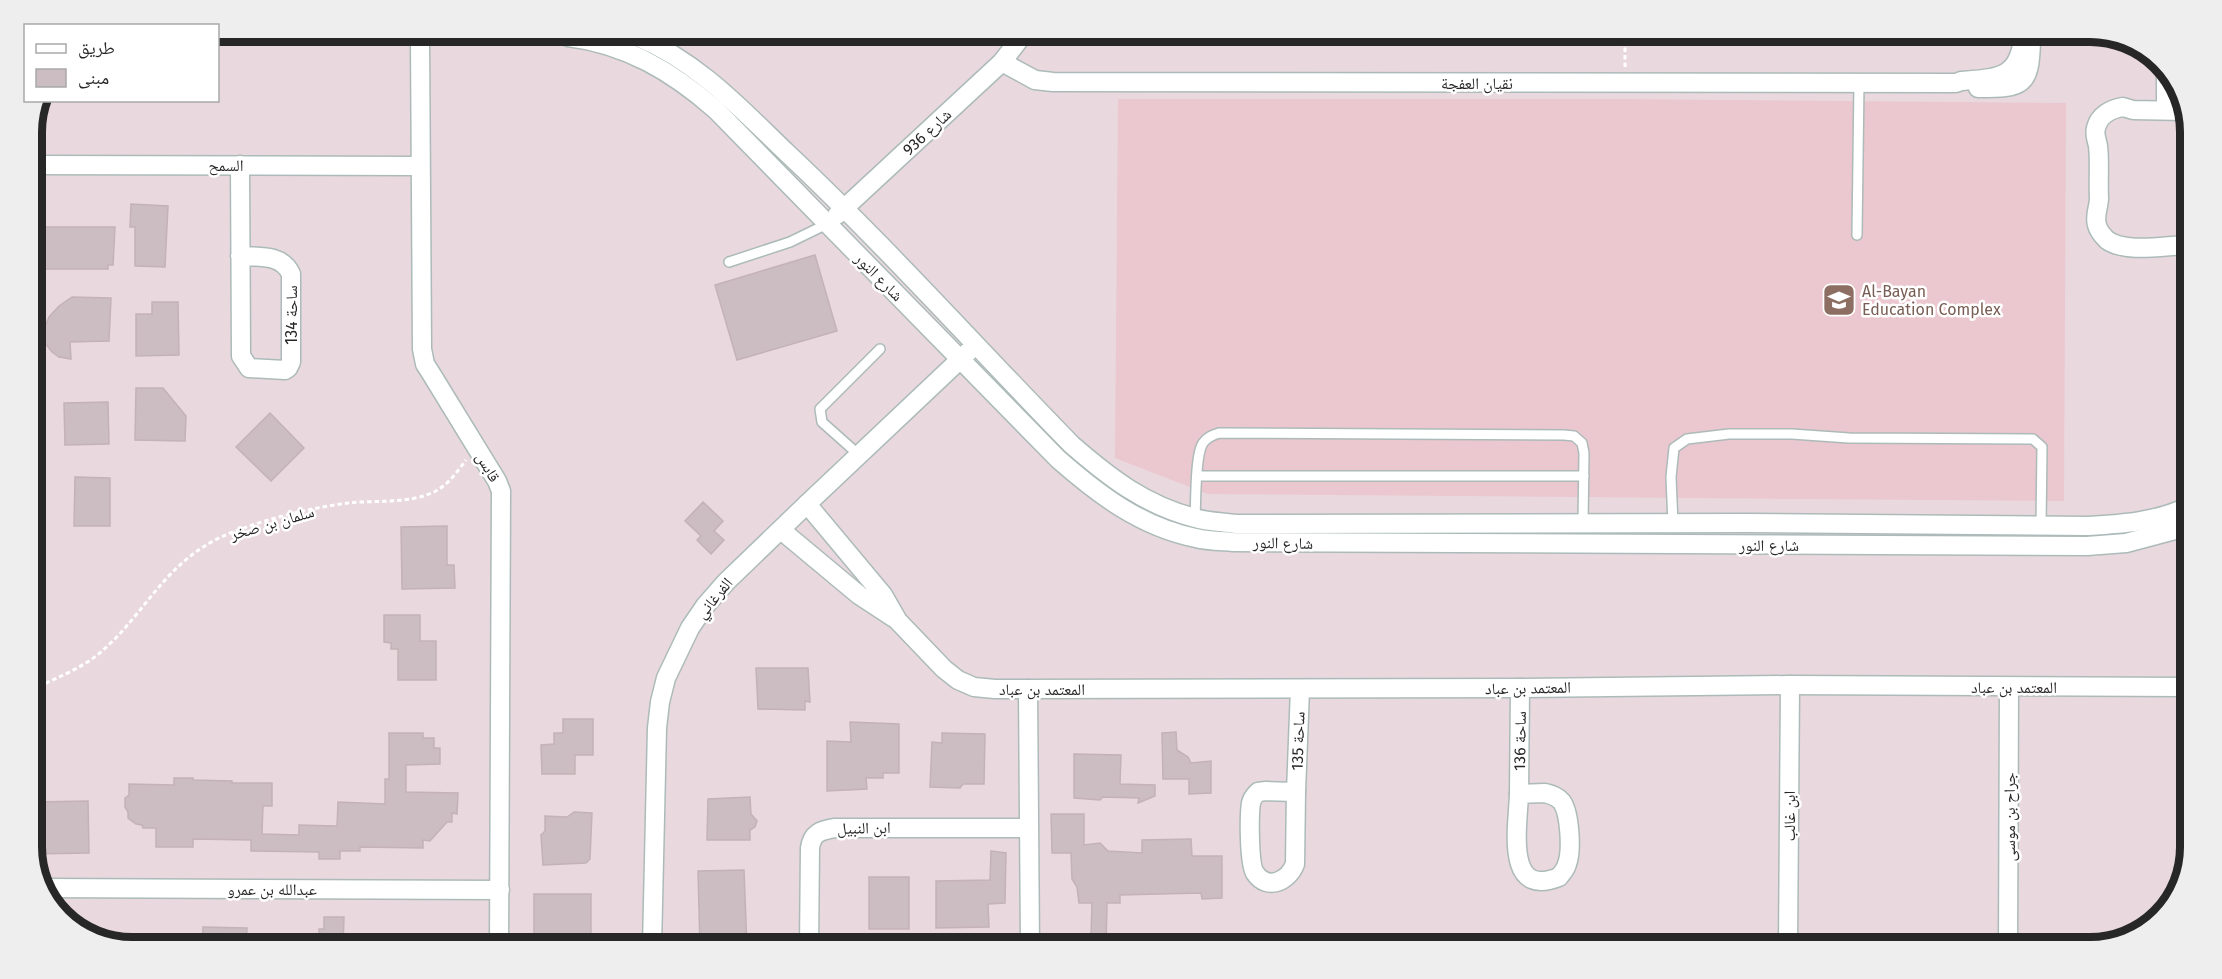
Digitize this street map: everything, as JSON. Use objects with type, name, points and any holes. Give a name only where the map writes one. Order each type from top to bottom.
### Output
[{"type":"street","name":"قابس","points":[[420,42],[422,349],[425,364],[501,491],[500,937]]},
{"type":"street","name":"شارع النور","points":[[593,42],[627,52],[673,75],[716,110],[1058,459],[1095,492],[1127,513],[1197,539],[1233,542],[1591,545],[2087,546],[2127,543],[2180,529]]},
{"type":"street","name":"شارع النور","points":[[648,42],[681,58],[702,73],[846,208],[1072,445],[1108,476],[1136,495],[1195,518],[1236,524],[1586,523],[2041,526],[2126,523],[2180,510]]},
{"type":"street","name":"شارع 936","points":[[827,224],[1002,62],[1017,42]]},
{"type":"street","name":"نقيان العفجة","points":[[1002,62],[1035,80],[1053,82],[1956,83],[2005,74],[2013,68],[2021,52],[2022,42]]},
{"type":"street","name":"نقيان العفجة","points":[[1956,83],[1976,88],[2016,85],[2027,75],[2030,42]]},
{"type":"street","points":[[2166,84],[2166,110]]},
{"type":"street","points":[[2177,111],[2133,111],[2123,107],[2105,114],[2095,131],[2098,144],[2099,205],[2106,223],[2118,235],[2125,238],[2180,245]]},
{"type":"street","name":"السمح","points":[[42,165],[420,166]]},
{"type":"street","name":"ساحة 134","points":[[240,165],[240,256],[241,351],[243,362],[249,368],[254,369],[285,370],[291,362],[291,274],[288,267],[280,260],[269,257],[240,256]]},
{"type":"street","name":"الفرغاني","points":[[652,937],[657,728],[660,702],[666,678],[690,628],[726,582],[975,345]]},
{"type":"street","name":"المعتمد بن عباد","points":[[807,504],[883,595],[898,621]]},
{"type":"street","points":[[1586,523],[1591,545]]},
{"type":"street","name":"المعتمد بن عباد","points":[[781,530],[860,595],[898,621],[957,680],[974,687],[1028,689],[1790,685],[2180,687]]},
{"type":"street","name":"ابن غالب","points":[[1788,937],[1790,685]]},
{"type":"street","name":"جراح بن موسى","points":[[2008,937],[2009,687]]},
{"type":"street","name":"ساحة 136","points":[[1519,794],[1554,795],[1561,800],[1565,808],[1570,842],[1569,856],[1567,867],[1559,877],[1538,882],[1528,878],[1520,868],[1518,857],[1520,688]]},
{"type":"street","points":[[1028,689],[1030,937]]},
{"type":"street","name":"ساحة 135","points":[[1296,792],[1258,792],[1251,802],[1252,864],[1256,874],[1264,880],[1274,883],[1284,880],[1291,873],[1295,864],[1300,689]]},
{"type":"street","name":"ابن النبيل","points":[[809,937],[810,848],[811,839],[817,833],[834,828],[1028,828]]},
{"type":"street","name":"عبدالله بن عمرو","points":[[52,888],[500,890]]},
{"type":"lane","points":[[1857,235],[1859,83]]},
{"type":"lane","points":[[729,262],[790,242],[827,224]]},
{"type":"lane","points":[[859,455],[822,423],[820,409],[880,349]]},
{"type":"lane","points":[[1195,518],[1201,445],[1207,438],[1219,433],[1564,435],[1574,436],[1582,442],[1586,523]]},
{"type":"lane","points":[[1673,524],[1671,477],[1674,448],[1687,439],[1707,435],[1760,434],[1849,438],[2032,439],[2039,442],[2042,447],[2041,526]]},
{"type":"lane","points":[[1198,476],[1584,476]]},
{"type":"path","points":[[1625,42],[1625,83]]},
{"type":"path","name":"سلمان بن صخر","points":[[42,685],[95,657],[178,565],[204,546],[259,523],[334,506],[433,493],[453,477],[477,448]]},
{"type":"shaded area","points":[[1118,99],[1615,99],[2066,103],[2064,501],[1208,494],[1115,458]]},
{"type":"building","points":[[131,204],[168,206],[165,267],[135,266],[135,227],[130,227]]},
{"type":"building","points":[[42,227],[115,227],[113,265],[108,265],[108,269],[42,269]]},
{"type":"building","points":[[815,255],[837,331],[737,360],[715,285]]},
{"type":"building","points":[[72,297],[111,298],[109,341],[70,342],[71,359],[59,357],[52,352],[45,343],[44,329],[49,317]]},
{"type":"building","points":[[152,302],[178,302],[179,355],[136,356],[136,314],[152,314]]},
{"type":"building","points":[[136,388],[163,388],[186,416],[185,441],[135,440]]},
{"type":"building","points":[[108,402],[109,444],[65,445],[64,403]]},
{"type":"building","points":[[270,413],[304,448],[271,481],[236,447]]},
{"type":"building","points":[[75,477],[110,478],[110,526],[74,526]]},
{"type":"building","points":[[703,502],[723,521],[714,531],[724,540],[711,554],[697,540],[701,536],[685,521]]},
{"type":"building","points":[[447,526],[447,565],[454,565],[455,588],[402,589],[401,527]]},
{"type":"building","points":[[384,615],[420,615],[420,641],[436,641],[436,680],[398,680],[398,649],[391,649],[391,643],[384,642]]},
{"type":"building","points":[[756,668],[808,668],[810,702],[805,701],[805,710],[758,709]]},
{"type":"building","points":[[563,719],[593,719],[593,755],[575,755],[575,774],[542,774],[541,745],[554,744],[554,733],[563,733]]},
{"type":"building","points":[[850,722],[899,724],[899,773],[883,773],[883,778],[866,778],[867,789],[827,791],[827,741],[851,742]]},
{"type":"building","points":[[1176,732],[1177,750],[1188,757],[1191,763],[1211,761],[1211,793],[1189,794],[1189,779],[1163,779],[1162,733]]},
{"type":"building","points":[[389,733],[423,733],[423,738],[434,738],[434,748],[440,748],[440,764],[406,765],[406,792],[458,793],[457,814],[452,813],[452,822],[447,822],[430,841],[423,840],[423,848],[360,847],[360,851],[340,851],[340,859],[319,859],[319,852],[251,851],[251,840],[193,839],[193,847],[156,847],[156,828],[143,828],[142,825],[128,818],[125,798],[129,795],[129,784],[174,785],[174,778],[193,778],[193,780],[232,781],[232,783],[272,783],[272,806],[263,806],[262,834],[299,835],[299,825],[337,826],[338,802],[385,804],[385,779],[389,779]]},
{"type":"building","points":[[942,733],[985,734],[984,784],[963,784],[960,788],[930,787],[932,742],[942,743]]},
{"type":"building","points":[[1074,754],[1121,755],[1120,784],[1155,785],[1155,796],[1138,803],[1139,798],[1103,797],[1100,800],[1074,798]]},
{"type":"building","points":[[750,797],[751,814],[757,821],[755,827],[750,830],[750,840],[707,840],[708,799]]},
{"type":"building","points":[[88,801],[89,853],[42,854],[42,802]]},
{"type":"building","points":[[574,812],[592,813],[590,859],[586,863],[543,865],[541,835],[545,831],[545,816],[567,817]]},
{"type":"building","points":[[1051,814],[1084,814],[1084,845],[1100,843],[1108,851],[1142,853],[1142,840],[1191,839],[1192,856],[1222,856],[1222,898],[1202,899],[1201,893],[1120,895],[1120,903],[1107,903],[1106,937],[1089,937],[1091,935],[1092,903],[1079,903],[1077,887],[1072,879],[1071,853],[1052,853]]},
{"type":"building","points":[[991,851],[1006,853],[1005,903],[988,904],[989,927],[936,928],[936,881],[990,880]]},
{"type":"building","points":[[744,870],[747,937],[700,937],[698,871]]},
{"type":"building","points":[[869,877],[909,877],[909,929],[869,929]]},
{"type":"building","points":[[534,894],[591,894],[591,937],[534,937]]},
{"type":"building","points":[[324,917],[344,917],[343,937],[319,937],[319,929],[324,929]]},
{"type":"building","points":[[203,927],[247,928],[247,937],[203,937]]},
{"type":"building","points":[[407,934],[462,934],[462,937],[407,937]]},
{"type":"place","name":"Al-Bayan Education Complex","points":[[1839,300]]}]
